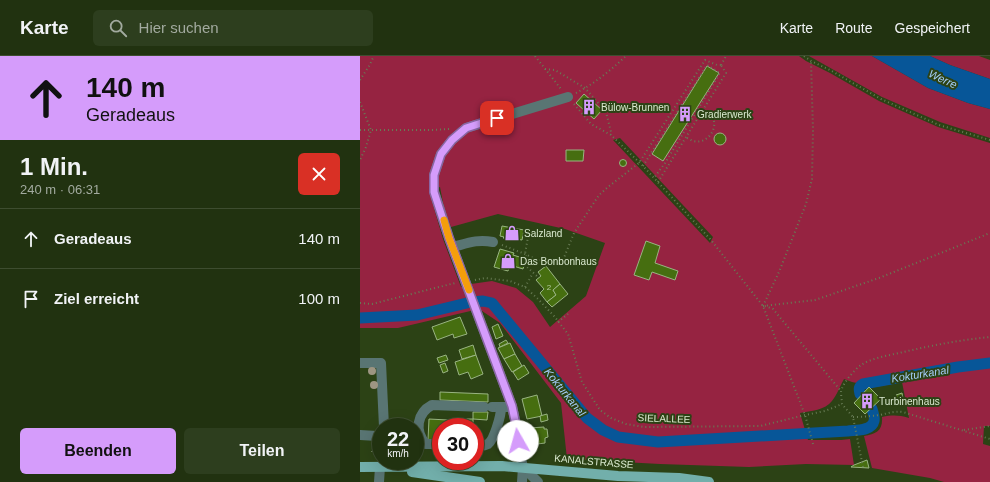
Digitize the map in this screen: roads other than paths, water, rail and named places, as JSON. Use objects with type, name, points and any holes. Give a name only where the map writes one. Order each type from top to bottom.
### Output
[{"type":"main road","name":"KANALSTRASSE","points":[[424,467],[502,466],[618,476],[679,478],[710,482]]},
{"type":"main road","name":"KANALSTRASSE","points":[[360,467],[372,467]]},
{"type":"main road","name":"KANALSTRASSE","points":[[400,470],[480,482]]},
{"type":"street","points":[[522,482],[523,468],[512,406],[434,192],[434,175],[441,154],[452,140],[466,128],[568,97]]},
{"type":"street","points":[[451,242],[483,240],[493,242]]},
{"type":"street","points":[[360,363],[381,362],[384,418]]},
{"type":"street","points":[[432,444],[426,444],[422,439],[418,423],[426,408],[432,405],[507,408],[512,406]]},
{"type":"street","points":[[484,446],[492,440],[501,413],[492,407]]},
{"type":"street","points":[[360,435],[372,436]]},
{"type":"street","points":[[523,468],[538,482]]},
{"type":"street","points":[[379,482],[380,470]]},
{"type":"water","name":"Werre","points":[[872,56],[930,56],[950,65],[990,79],[990,109],[968,103],[928,88]]},
{"type":"waterway","name":"Kokturkanal","points":[[360,318],[417,315],[471,302],[483,301],[492,303],[587,418],[603,430],[618,437],[658,442],[859,430],[870,427],[873,424],[874,418],[872,409]]},
{"type":"waterway","name":"Kokturkanal","points":[[860,394],[859,388],[863,384],[958,367],[990,363]]},
{"type":"place","name":"Bülow-Brunnen","points":[[589,107]]},
{"type":"place","name":"Gradierwerk","points":[[685,114]]},
{"type":"place","name":"Salzland","points":[[512,233]]},
{"type":"place","name":"Das Bonbonhaus","points":[[508,261]]},
{"type":"place","name":"Turbinenhaus","points":[[867,401]]}]
